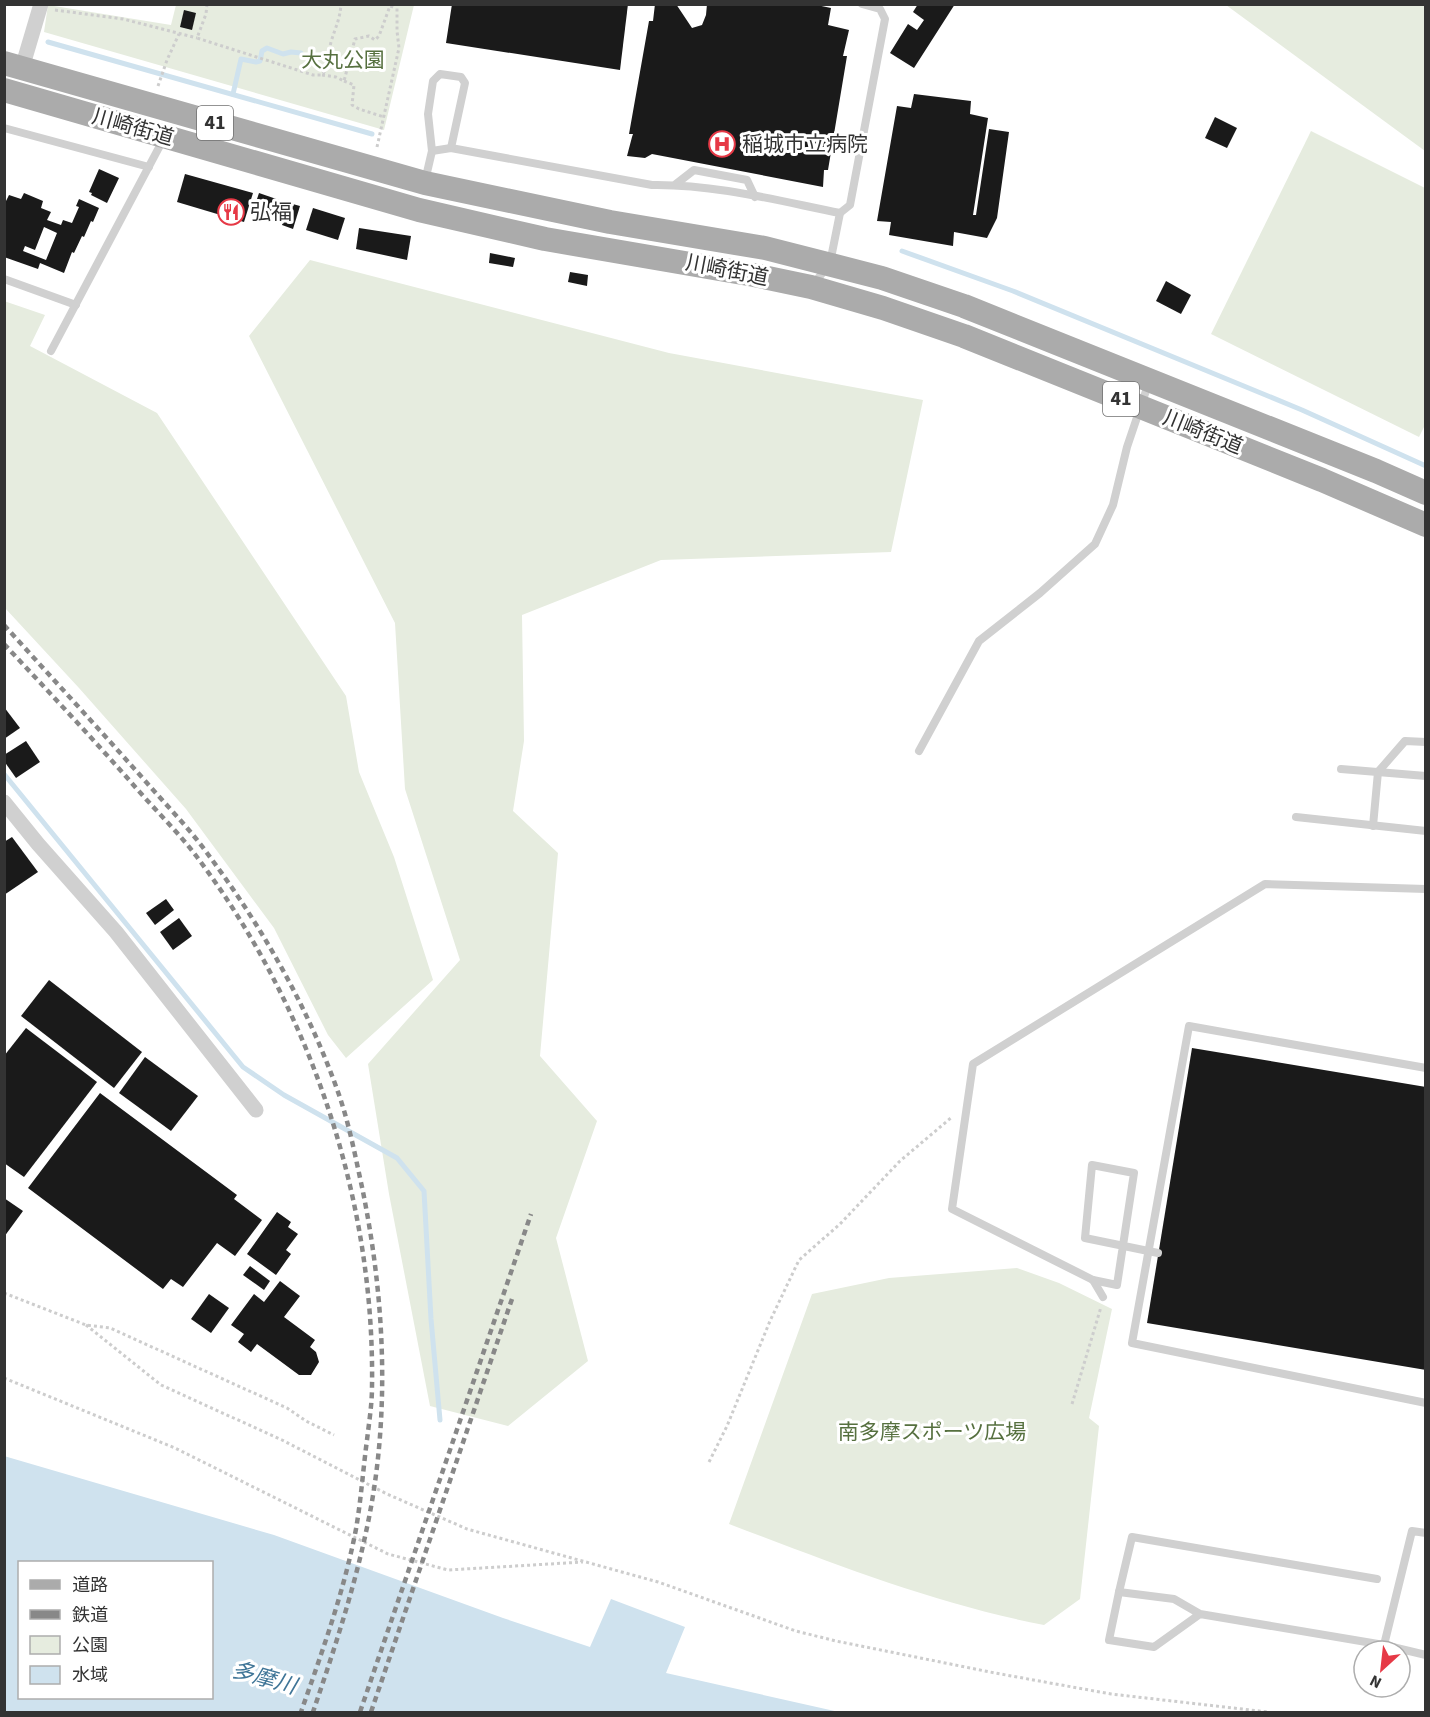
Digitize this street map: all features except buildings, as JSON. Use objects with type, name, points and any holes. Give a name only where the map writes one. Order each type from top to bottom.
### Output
[{"type":"main road","name":"川崎街道","points":[[14,65],[425,183],[610,222],[756,246],[830,263],[914,288],[1367,467],[1425,493]]},
{"type":"main road","name":"川崎街道","points":[[4,90],[419,210],[545,238],[811,287],[883,308],[964,336],[1322,480],[1425,525]]},
{"type":"main road","points":[[164,137],[172,111]]},
{"type":"main road","points":[[419,210],[425,183]]},
{"type":"street","points":[[14,65],[41,6]]},
{"type":"street","points":[[4,802],[116,932],[255,1110]]},
{"type":"lane","points":[[811,287],[830,263],[840,213],[850,205],[885,19],[880,9],[862,4]]},
{"type":"lane","points":[[425,183],[432,151],[428,114],[433,81],[440,74],[461,77],[465,83],[451,148]]},
{"type":"lane","points":[[4,128],[149,167]]},
{"type":"lane","points":[[51,351],[164,137]]},
{"type":"lane","points":[[432,151],[451,148],[652,185],[676,184],[755,196],[840,213]]},
{"type":"lane","points":[[676,184],[694,170],[747,180],[755,196]]},
{"type":"lane","points":[[4,279],[76,305]]},
{"type":"lane","points":[[919,751],[979,640],[1040,593],[1095,544],[1113,505],[1127,447],[1149,381]]},
{"type":"lane","points":[[1373,826],[1378,772],[1405,741],[1425,742]]},
{"type":"lane","points":[[1341,769],[1425,776]]},
{"type":"lane","points":[[1296,817],[1425,831]]},
{"type":"lane","points":[[1158,1253],[1085,1239],[1092,1165],[1134,1173],[1117,1285],[1093,1280],[952,1209],[973,1064],[1265,884],[1425,889]]},
{"type":"lane","points":[[1425,1068],[1189,1026],[1132,1343],[1425,1403]]},
{"type":"lane","points":[[1093,1280],[1103,1297]]},
{"type":"lane","points":[[1385,1639],[1412,1530],[1425,1533]]},
{"type":"lane","points":[[1200,1614],[1154,1647],[1108,1640],[1132,1537],[1377,1579]]},
{"type":"lane","points":[[1119,1593],[1174,1599],[1200,1614],[1352,1640]]},
{"type":"path","points":[[197,38],[206,14],[207,4]]},
{"type":"path","points":[[322,75],[327,68],[331,42],[340,20],[341,4]]},
{"type":"path","points":[[41,6],[123,19],[197,38],[313,75],[336,77],[354,86],[352,105],[384,117]]},
{"type":"path","points":[[344,81],[355,39],[369,36],[375,40],[379,36],[390,6],[397,6],[399,48],[375,153]]},
{"type":"path","points":[[159,85],[179,33]]},
{"type":"path","points":[[710,1462],[800,1260],[840,1224],[900,1161],[967,1104]]},
{"type":"path","points":[[4,1293],[86,1325],[110,1328],[276,1403],[334,1435]]},
{"type":"path","points":[[1072,1404],[1100,1317],[1103,1297]]},
{"type":"path","points":[[86,1325],[161,1385],[282,1440],[387,1494],[467,1528],[658,1582],[796,1631],[836,1641],[1110,1694],[1268,1713]]},
{"type":"path","points":[[4,1378],[175,1448],[388,1554],[448,1570],[588,1562]]},
{"type":"green space","name":"大丸公園","points":[[48,5],[171,25],[176,5],[414,5],[384,130],[44,32]]},
{"type":"green space","points":[[1226,5],[1425,5],[1425,151]]},
{"type":"green space","points":[[1311,131],[1425,188],[1426,423],[1419,437],[1211,334]]},
{"type":"green space","points":[[310,260],[669,353],[923,400],[891,552],[661,560],[522,615],[524,741],[513,811],[558,853],[540,1056],[597,1121],[556,1238],[588,1361],[508,1426],[430,1406],[389,1194],[368,1064],[460,960],[405,789],[395,623],[249,336]]},
{"type":"green space","points":[[4,301],[45,315],[30,346],[157,413],[346,696],[359,772],[394,857],[433,980],[346,1058],[328,1035],[274,928],[186,809],[5,608]]},
{"type":"green space","name":"南多摩スポーツ広場","points":[[1017,1268],[1059,1283],[1112,1309],[1089,1418],[1099,1426],[1080,1599],[1044,1625],[963,1606],[924,1594],[845,1568],[729,1524],[812,1294],[889,1278]]},
{"type":"water","name":"多摩川","points":[[4,1456],[274,1535],[590,1647],[611,1599],[685,1627],[666,1673],[839,1712],[5,1712]]},
{"type":"waterway","points":[[48,42],[372,134]]},
{"type":"waterway","points":[[233,94],[241,59],[260,61],[262,51],[267,48],[283,54],[301,53]]},
{"type":"waterway","points":[[902,251],[1013,291],[1302,410],[1426,466]]},
{"type":"waterway","points":[[4,774],[243,1067],[284,1095],[397,1158],[424,1191],[431,1319],[440,1420]]},
{"type":"railway","points":[[4,625],[185,826],[227,880],[264,938],[298,998],[326,1060],[352,1139],[376,1272],[382,1359],[382,1403],[374,1489],[361,1555],[313,1712]]},
{"type":"railway","points":[[4,644],[183,839],[237,915],[272,977],[303,1041],[328,1108],[348,1176],[362,1246],[370,1316],[371,1407],[356,1529],[351,1552],[332,1622],[301,1712]]},
{"type":"railway","points":[[360,1712],[531,1214]]},
{"type":"railway","points":[[371,1712],[513,1296]]},
{"type":"place","name":"稲城市立病院","points":[[722,144]]},
{"type":"place","name":"弘福","points":[[231,212]]}]
